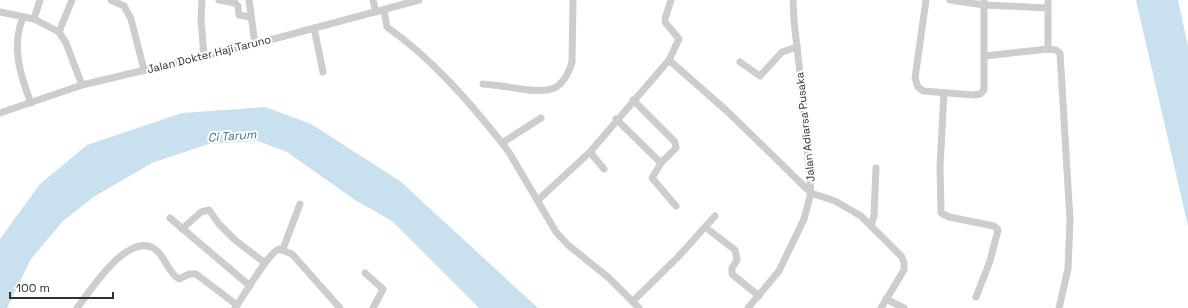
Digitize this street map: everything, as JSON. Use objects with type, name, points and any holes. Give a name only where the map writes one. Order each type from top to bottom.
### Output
[{"type":"street","points":[[34,19],[40,0]]},
{"type":"street","points":[[59,32],[72,0]]},
{"type":"street","points":[[111,0],[124,6],[132,19],[144,70]]},
{"type":"street","points":[[202,0],[200,20],[204,57]]},
{"type":"street","points":[[219,0],[235,2],[238,6],[239,15],[251,17]]},
{"type":"street","points":[[249,0],[255,44]]},
{"type":"street","points":[[373,0],[376,12]]},
{"type":"street","name":"Jalan Dokter Haji Taruno","points":[[0,113],[82,85],[204,57],[420,0]]},
{"type":"street","points":[[483,84],[540,92],[551,90],[559,86],[569,72],[572,62],[573,0]]},
{"type":"street","points":[[538,200],[590,152],[632,100],[669,60],[679,39],[664,19],[671,0]]},
{"type":"street","name":"Jalan Adiarsa Pusaka","points":[[748,308],[779,271],[804,219],[811,193],[811,175],[793,0]]},
{"type":"street","points":[[926,0],[915,78],[918,87],[923,91],[944,93],[980,94],[984,90],[984,2]]},
{"type":"street","points":[[950,0],[1048,8]]},
{"type":"street","points":[[1048,0],[1048,49]]},
{"type":"street","points":[[384,10],[387,27],[411,45],[457,89],[502,142],[560,236],[633,301],[638,308]]},
{"type":"street","points":[[0,12],[34,19],[59,32],[66,43],[82,85]]},
{"type":"street","points":[[23,17],[18,36],[17,56],[23,82],[31,103]]},
{"type":"street","points":[[314,28],[323,72]]},
{"type":"street","points":[[740,62],[760,76],[782,52],[797,47]]},
{"type":"street","points":[[985,56],[1048,49],[1056,50],[1060,53],[1063,125],[1069,174],[1070,220],[1068,269],[1059,308]]},
{"type":"street","points":[[669,60],[728,112],[811,193],[850,208],[871,226],[902,257],[904,270],[881,308]]},
{"type":"street","points":[[944,93],[940,166],[941,213],[949,217],[994,226],[998,230],[990,261],[976,297]]},
{"type":"street","points":[[632,100],[675,142],[676,148],[661,163],[652,178],[676,206]]},
{"type":"street","points":[[502,142],[541,118]]},
{"type":"street","points":[[616,119],[661,163]]},
{"type":"street","points":[[590,152],[604,169]]},
{"type":"street","points":[[871,226],[874,216],[876,168]]},
{"type":"street","points":[[283,249],[300,204]]},
{"type":"street","points":[[182,229],[201,212],[209,210],[219,224],[235,240],[265,263]]},
{"type":"street","points":[[633,301],[672,263],[714,216]]},
{"type":"street","points":[[170,218],[250,286]]},
{"type":"street","points":[[704,227],[735,250],[737,260],[732,268],[732,274],[759,296]]},
{"type":"street","points":[[77,308],[109,267],[126,252],[143,246],[151,247],[157,251],[168,263],[174,276],[179,279],[189,274],[196,274],[236,307],[265,263],[276,250],[283,249],[292,254],[340,308]]},
{"type":"street","points":[[365,273],[383,289],[382,294],[373,308]]},
{"type":"street","points":[[886,299],[904,308]]},
{"type":"water","points":[[1136,0],[1178,0],[1188,46],[1188,226]]},
{"type":"water","name":"Ci Tarum","points":[[265,107],[311,124],[400,181],[538,308],[479,308],[392,221],[355,200],[287,152],[258,141],[209,144],[152,163],[95,196],[63,221],[31,259],[7,308],[0,308],[0,239],[40,184],[87,145],[182,113]]}]
